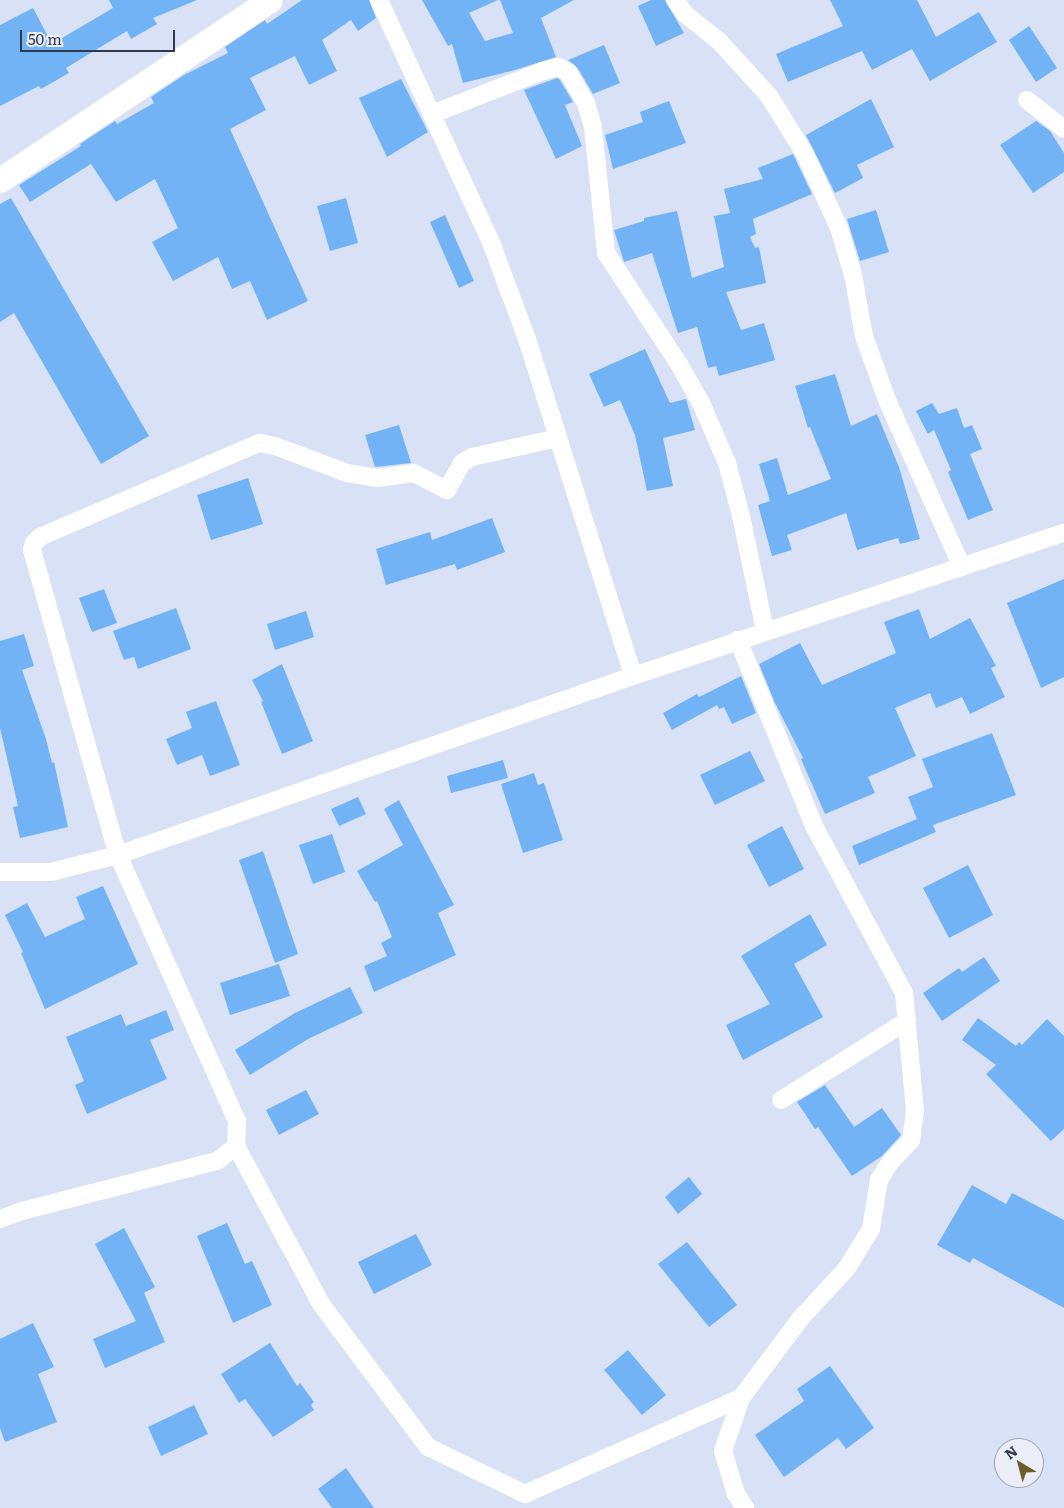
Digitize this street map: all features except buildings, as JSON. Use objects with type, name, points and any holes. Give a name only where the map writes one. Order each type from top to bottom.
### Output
[{"type":"main road","points":[[0,180],[270,0]]},
{"type":"street","points":[[379,0],[492,245],[527,339],[633,676]]},
{"type":"street","points":[[675,0],[685,14],[719,41],[763,90],[804,154],[839,228],[853,275],[864,336],[887,400],[962,567]]},
{"type":"street","points":[[432,114],[543,70],[558,67],[568,72],[586,103],[593,127],[606,253],[679,364],[702,405],[723,455],[741,516],[765,631]]},
{"type":"street","points":[[1027,100],[1064,129]]},
{"type":"street","points":[[558,438],[472,457],[462,463],[448,490],[414,473],[378,478],[347,473],[275,446],[259,443],[40,537],[34,543],[32,550],[33,559],[118,855],[237,1121],[236,1146],[321,1304],[428,1446],[525,1494],[741,1398]]},
{"type":"street","points":[[0,872],[51,872],[118,855],[738,640],[1064,533]]},
{"type":"street","points":[[738,640],[814,826],[904,993],[915,1111],[911,1140],[891,1161],[879,1180],[872,1229],[847,1268],[800,1319],[741,1398],[723,1451],[736,1494],[745,1508]]},
{"type":"street","points":[[781,1100],[907,1021]]},
{"type":"street","points":[[0,1219],[22,1211],[217,1161],[236,1146]]}]
